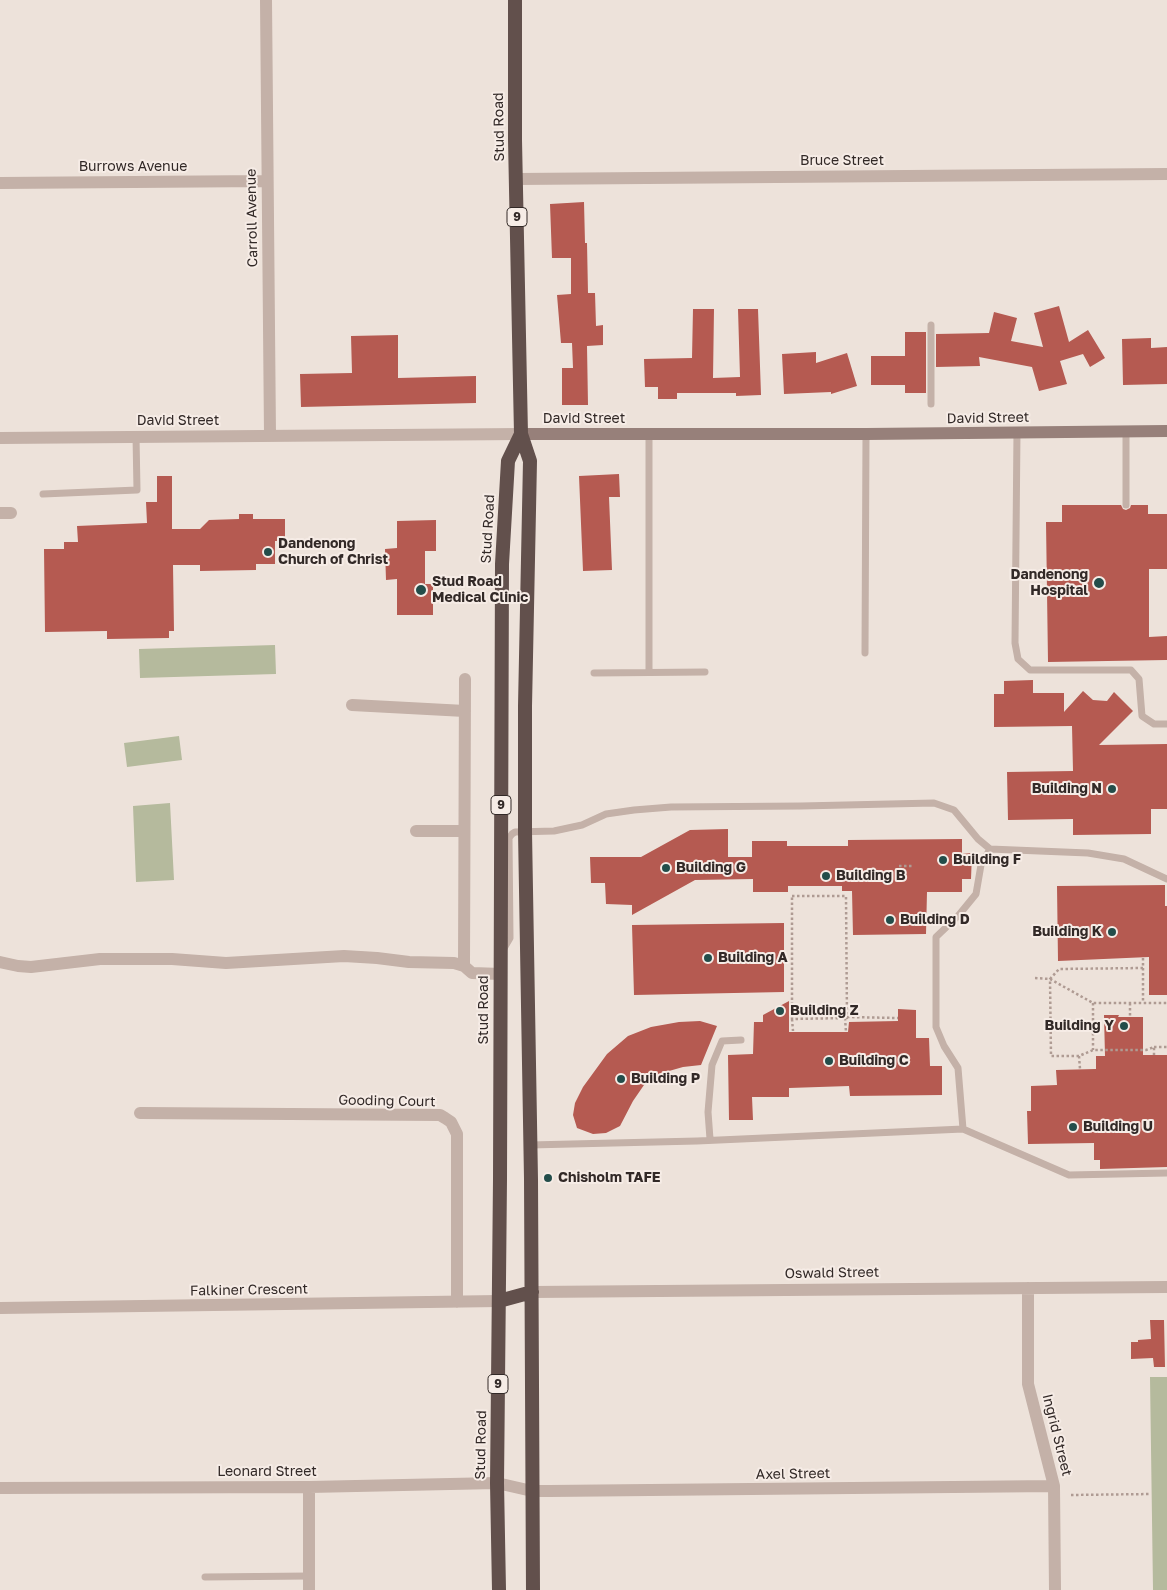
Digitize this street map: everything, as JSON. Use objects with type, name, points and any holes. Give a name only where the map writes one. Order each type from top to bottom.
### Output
[{"type":"highway","name":"Stud Road","points":[[515,0],[521,434],[530,461],[525,696],[525,832],[532,1292],[533,1590]]},
{"type":"highway","name":"Stud Road","points":[[499,1590],[497,1483],[502,564],[508,461],[521,434]]},
{"type":"highway","name":"Oswald Street","points":[[499,1301],[532,1292]]},
{"type":"main road","name":"David Street","points":[[521,434],[866,434],[1167,431]]},
{"type":"street","name":"Carroll Avenue","points":[[266,0],[266,181],[270,435]]},
{"type":"street","name":"Bruce Street","points":[[516,179],[1167,174]]},
{"type":"street","name":"Burrows Avenue","points":[[0,183],[266,181]]},
{"type":"street","name":"David Street","points":[[0,438],[521,434]]},
{"type":"street","points":[[464,966],[465,678]]},
{"type":"street","points":[[352,705],[465,711]]},
{"type":"street","points":[[416,831],[463,831]]},
{"type":"street","points":[[0,962],[31,967],[100,960],[172,959],[226,963],[344,956],[409,962],[454,963],[464,966],[472,973],[501,974]]},
{"type":"street","name":"Gooding Court","points":[[140,1113],[440,1115],[454,1127],[457,1134],[457,1302]]},
{"type":"street","name":"Oswald Street","points":[[532,1292],[1167,1287]]},
{"type":"street","name":"Ingrid Street","points":[[1028,1288],[1028,1384],[1054,1486],[1055,1590]]},
{"type":"street","name":"Falkiner Crescent","points":[[0,1308],[499,1301]]},
{"type":"street","name":"Leonard Street","points":[[0,1488],[309,1487],[497,1483],[532,1491]]},
{"type":"street","name":"Axel Street","points":[[532,1491],[1054,1486]]},
{"type":"street","points":[[308,1590],[309,1487]]},
{"type":"lane","points":[[931,325],[931,404]]},
{"type":"lane","points":[[1017,432],[1015,644],[1018,659],[1030,670],[1131,670],[1140,678],[1142,716],[1154,724],[1167,724]]},
{"type":"lane","points":[[1126,432],[1126,505]]},
{"type":"lane","points":[[649,434],[649,672]]},
{"type":"lane","points":[[865,653],[866,434]]},
{"type":"lane","points":[[43,494],[137,490],[136,436]]},
{"type":"lane","points":[[594,673],[705,672]]},
{"type":"lane","points":[[501,954],[510,938],[509,838],[515,832],[554,831],[582,825],[606,814],[652,808],[934,803],[954,810],[978,839],[990,849],[1088,853],[1124,860],[1167,879]]},
{"type":"lane","points":[[963,1129],[958,1068],[944,1046],[936,1027],[936,937],[958,916],[976,894],[981,865],[990,849]]},
{"type":"lane","points":[[710,1139],[708,1112],[712,1065],[722,1041],[741,1040]]},
{"type":"lane","points":[[530,1145],[696,1141],[963,1129],[1069,1175],[1167,1173]]},
{"type":"lane","points":[[205,1578],[309,1576]]},
{"type":"path","points":[[899,866],[914,866]]},
{"type":"path","points":[[792,1031],[792,896],[846,896],[846,1032]]},
{"type":"path","points":[[1142,958],[1143,1003]]},
{"type":"path","points":[[1143,968],[1059,969],[1050,979],[1051,1056],[1080,1056],[1093,1050],[1146,1050],[1154,1047],[1167,1047]]},
{"type":"path","points":[[1035,978],[1050,979],[1093,1003],[1167,1003]]},
{"type":"path","points":[[1093,1003],[1093,1050]]},
{"type":"path","points":[[1130,1003],[1130,1017]]},
{"type":"path","points":[[792,1019],[898,1018]]},
{"type":"path","points":[[1154,1047],[1154,1055]]},
{"type":"path","points":[[1080,1056],[1080,1069]]},
{"type":"path","points":[[1071,1495],[1151,1494]]},
{"type":"green space","points":[[275,645],[276,674],[140,678],[139,649]]},
{"type":"green space","points":[[179,736],[182,760],[127,767],[124,743]]},
{"type":"green space","points":[[170,803],[174,880],[136,882],[133,806]]},
{"type":"green space","points":[[1150,1377],[1167,1377],[1167,1590],[1153,1590]]},
{"type":"building","points":[[584,202],[588,293],[595,293],[596,326],[603,325],[603,345],[587,346],[588,405],[562,405],[562,368],[573,368],[572,343],[561,343],[557,295],[571,294],[571,258],[552,258],[550,204]]},
{"type":"building","points":[[1059,306],[1069,342],[1088,330],[1105,358],[1090,367],[1083,354],[1060,361],[1067,384],[1039,391],[1032,367],[979,357],[980,366],[936,367],[936,334],[989,333],[994,312],[1017,318],[1011,341],[1043,347],[1034,313]]},
{"type":"building","points":[[693,309],[714,309],[713,378],[740,377],[738,309],[758,309],[761,395],[736,396],[736,393],[677,393],[677,399],[658,399],[658,387],[645,387],[644,359],[692,358]]},
{"type":"building","points":[[905,332],[926,332],[926,393],[905,393],[905,385],[871,385],[871,356],[905,356]]},
{"type":"building","points":[[398,335],[398,378],[476,376],[476,403],[301,407],[300,374],[352,373],[351,336]]},
{"type":"building","points":[[1151,338],[1151,348],[1167,347],[1167,384],[1123,385],[1122,339]]},
{"type":"building","points":[[816,352],[816,363],[847,353],[857,386],[831,394],[831,392],[784,394],[782,354]]},
{"type":"building","points":[[619,474],[620,497],[609,497],[612,570],[583,571],[579,476]]},
{"type":"building","points":[[157,476],[172,476],[172,529],[200,529],[209,520],[239,519],[239,514],[253,514],[253,519],[285,519],[285,541],[275,541],[275,564],[256,564],[256,570],[200,571],[200,565],[173,565],[174,631],[169,631],[169,638],[107,639],[107,631],[45,632],[44,549],[64,549],[64,542],[78,542],[77,526],[147,523],[146,502],[157,502]]},
{"type":"building","name":"Dandenong Hospital","points":[[1062,505],[1121,505],[1126,510],[1131,505],[1148,505],[1148,514],[1167,514],[1167,569],[1149,569],[1149,637],[1167,636],[1167,660],[1048,662],[1046,522],[1062,522]]},
{"type":"building","points":[[436,520],[436,551],[425,551],[425,584],[433,584],[433,615],[397,615],[397,579],[386,580],[385,549],[397,548],[397,521]]},
{"type":"building","points":[[1033,680],[1033,693],[1064,693],[1064,712],[1083,691],[1093,700],[1107,701],[1114,692],[1133,711],[1099,745],[1167,744],[1167,809],[1151,809],[1151,834],[1073,835],[1073,819],[1008,820],[1007,772],[1073,771],[1072,726],[994,727],[994,694],[1004,694],[1004,681]]},
{"type":"building","points":[[728,829],[728,857],[752,857],[752,841],[787,841],[787,846],[848,846],[848,840],[962,839],[962,854],[972,853],[971,879],[962,879],[962,892],[927,892],[926,934],[853,935],[852,891],[842,891],[842,886],[788,886],[788,892],[753,892],[753,879],[695,880],[632,915],[632,905],[606,904],[605,883],[591,883],[590,857],[641,857],[690,830]]},
{"type":"building","name":"Building K","points":[[1165,885],[1165,906],[1167,906],[1167,995],[1149,995],[1149,957],[1058,961],[1057,886]]},
{"type":"building","name":"Building A","points":[[784,923],[784,992],[634,995],[632,925]]},
{"type":"building","name":"Building C","points":[[789,1001],[789,1032],[848,1032],[849,1022],[898,1021],[898,1009],[916,1010],[916,1038],[929,1038],[930,1066],[942,1066],[942,1095],[850,1096],[849,1086],[789,1088],[789,1097],[752,1097],[753,1120],[729,1120],[728,1055],[753,1054],[754,1022],[763,1022],[763,1015]]},
{"type":"building","points":[[1104,1015],[1143,1017],[1143,1055],[1167,1055],[1167,1167],[1100,1169],[1100,1160],[1094,1160],[1094,1143],[1028,1144],[1027,1111],[1031,1111],[1031,1086],[1057,1085],[1056,1070],[1096,1069],[1096,1056],[1105,1056]]},
{"type":"building","name":"Building P","points":[[700,1021],[717,1026],[701,1065],[683,1067],[662,1073],[644,1085],[620,1126],[606,1133],[593,1134],[577,1128],[573,1115],[575,1103],[583,1087],[607,1054],[628,1036],[651,1027],[679,1022]]},
{"type":"building","points":[[1150,1320],[1164,1320],[1165,1367],[1154,1367],[1153,1358],[1131,1359],[1131,1342],[1151,1339]]},
{"type":"place","name":"Dandenong Church of Christ","points":[[268,552]]},
{"type":"place","name":"Dandenong Hospital","points":[[1099,583]]},
{"type":"place","name":"Stud Road Medical Clinic","points":[[421,590]]},
{"type":"place","name":"Building N","points":[[1112,789]]},
{"type":"place","name":"Building F","points":[[943,860]]},
{"type":"place","name":"Building G","points":[[666,868]]},
{"type":"place","name":"Building B","points":[[826,876]]},
{"type":"place","name":"Building D","points":[[890,920]]},
{"type":"place","name":"Building K","points":[[1112,932]]},
{"type":"place","name":"Building A","points":[[708,958]]},
{"type":"place","name":"Building Z","points":[[780,1011]]},
{"type":"place","name":"Building Y","points":[[1124,1026]]},
{"type":"place","name":"Building C","points":[[829,1061]]},
{"type":"place","name":"Building P","points":[[621,1079]]},
{"type":"place","name":"Building U","points":[[1073,1127]]},
{"type":"place","name":"Chisholm TAFE","points":[[548,1178]]}]
